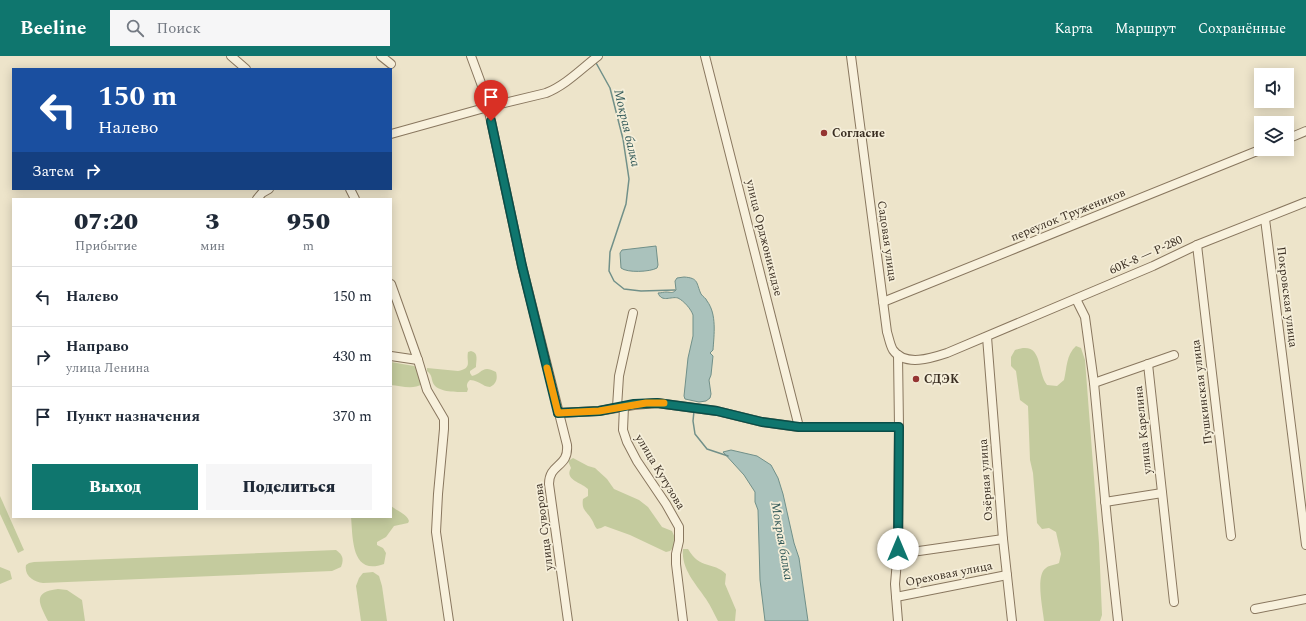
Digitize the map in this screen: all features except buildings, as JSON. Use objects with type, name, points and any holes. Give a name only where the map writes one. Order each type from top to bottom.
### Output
[{"type":"street","points":[[231,56],[245,68]]},
{"type":"street","points":[[381,56],[391,64]]},
{"type":"street","name":"улица Суворова","points":[[471,56],[488,106],[522,266],[567,445],[566,457],[551,473],[548,478],[548,484],[568,621]]},
{"type":"street","points":[[392,134],[488,106],[537,96],[556,89],[598,56]]},
{"type":"street","name":"улица Орджоникидзе","points":[[705,56],[799,427]]},
{"type":"street","name":"Садовая улица","points":[[851,56],[883,302],[890,342],[893,350],[898,355],[898,554],[895,584],[898,621]]},
{"type":"street","points":[[1294,136],[1306,131]]},
{"type":"street","name":"переулок Тружеников","points":[[883,302],[1254,152]]},
{"type":"street","points":[[258,198],[267,190]]},
{"type":"street","name":"60К-8 — Р-280","points":[[898,355],[912,360],[931,358],[947,353],[1197,246],[1306,202]]},
{"type":"street","name":"Покровская улица","points":[[1266,219],[1306,545]]},
{"type":"street","name":"Пушкинская улица","points":[[1197,246],[1231,536]]},
{"type":"street","points":[[392,287],[428,390],[444,419],[436,532],[449,621]]},
{"type":"street","points":[[1076,299],[1084,317],[1094,383],[1118,621]]},
{"type":"street","name":"улица Кутузова","points":[[633,314],[619,376],[623,430],[627,442],[637,461],[666,504],[679,527],[676,564],[683,621]]},
{"type":"street","name":"Озёрная улица","points":[[987,337],[1002,539],[1012,621]]},
{"type":"street","name":"улица Карелина","points":[[1094,383],[1174,355]]},
{"type":"street","points":[[392,356],[418,360]]},
{"type":"street","name":"улица Карелина","points":[[1148,364],[1174,602]]},
{"type":"street","points":[[558,413],[599,411],[646,403],[670,404],[717,411],[762,422],[799,427],[899,427]]},
{"type":"street","points":[[1105,502],[1162,493]]},
{"type":"street","points":[[898,554],[1002,539]]},
{"type":"street","name":"Ореховая улица","points":[[896,597],[1007,575]]},
{"type":"street","points":[[1255,609],[1306,599]]},
{"type":"green space","points":[[1076,346],[1081,348],[1085,360],[1099,543],[1102,615],[1100,621],[1044,621],[1040,593],[1041,578],[1046,568],[1059,563],[1061,554],[1056,532],[1049,528],[1042,529],[1037,523],[1033,473],[1030,460],[1028,406],[1020,400],[1016,371],[1011,366],[1011,357],[1015,350],[1024,348],[1031,349],[1038,358],[1047,385],[1057,386],[1064,380],[1070,353]]},
{"type":"green space","points":[[471,351],[476,355],[476,367],[470,371],[472,376],[485,369],[491,370],[496,372],[497,375],[497,379],[494,384],[490,387],[470,380],[467,384],[467,392],[446,391],[435,386],[431,375],[427,371],[427,368],[458,371],[463,370],[468,364],[468,352]]},
{"type":"green space","points":[[392,362],[414,366],[417,368],[422,384],[415,387],[392,385]]},
{"type":"green space","points":[[573,458],[595,468],[607,479],[614,489],[639,500],[648,507],[662,527],[672,531],[675,538],[673,548],[666,552],[630,535],[605,526],[597,529],[583,506],[583,499],[588,496],[588,489],[571,478],[569,472],[571,468],[568,461]]},
{"type":"green space","points":[[0,496],[24,550],[18,553],[0,514]]},
{"type":"green space","points":[[392,507],[404,514],[409,521],[408,523],[394,526],[386,537],[377,542],[377,545],[383,548],[386,553],[384,564],[373,566],[365,565],[356,553],[352,535],[351,518],[392,518]]},
{"type":"green space","points":[[683,549],[688,549],[697,560],[702,563],[721,570],[726,574],[725,584],[736,610],[735,621],[718,621],[708,602],[687,570],[684,563]]},
{"type":"green space","points":[[336,550],[342,557],[342,562],[341,567],[332,571],[43,583],[30,578],[26,569],[26,565],[34,562]]},
{"type":"green space","points":[[0,567],[10,571],[12,579],[0,584]]},
{"type":"green space","points":[[373,572],[379,576],[382,586],[387,621],[361,621],[356,586],[363,573]]},
{"type":"green space","points":[[50,590],[67,590],[82,600],[85,621],[48,621],[40,604],[40,599],[44,593]]},
{"type":"water","points":[[656,246],[657,268],[628,271],[621,268],[620,253],[622,250]]},
{"type":"water","points":[[684,277],[695,280],[701,294],[710,306],[714,318],[713,350],[710,353],[713,356],[709,380],[711,394],[710,398],[706,401],[699,402],[685,399],[684,396],[688,358],[693,336],[693,315],[685,303],[678,298],[662,298],[658,293],[673,292],[676,290],[675,281],[677,278]]},
{"type":"water","points":[[731,450],[757,456],[771,465],[778,478],[799,558],[808,621],[765,621],[760,580],[758,510],[755,502],[755,492],[744,475],[723,452]]},
{"type":"waterway","name":"Мокрая балка","points":[[595,61],[610,88],[623,139],[629,179],[626,204],[610,252],[609,271],[614,281],[624,289],[641,291],[675,290]]},
{"type":"waterway","name":"Мокрая балка","points":[[694,411],[693,421],[695,434],[707,449],[728,456]]},
{"type":"slow traffic","points":[[547,368],[558,413],[599,411],[634,404],[664,403]]},
{"type":"place","name":"Согласие","points":[[824,133]]},
{"type":"place","name":"СДЭК","points":[[916,379]]},
{"type":"route","points":[[491,121],[522,266],[558,413],[599,411],[634,404],[657,403],[717,411],[783,426],[899,427],[898,549]]}]
